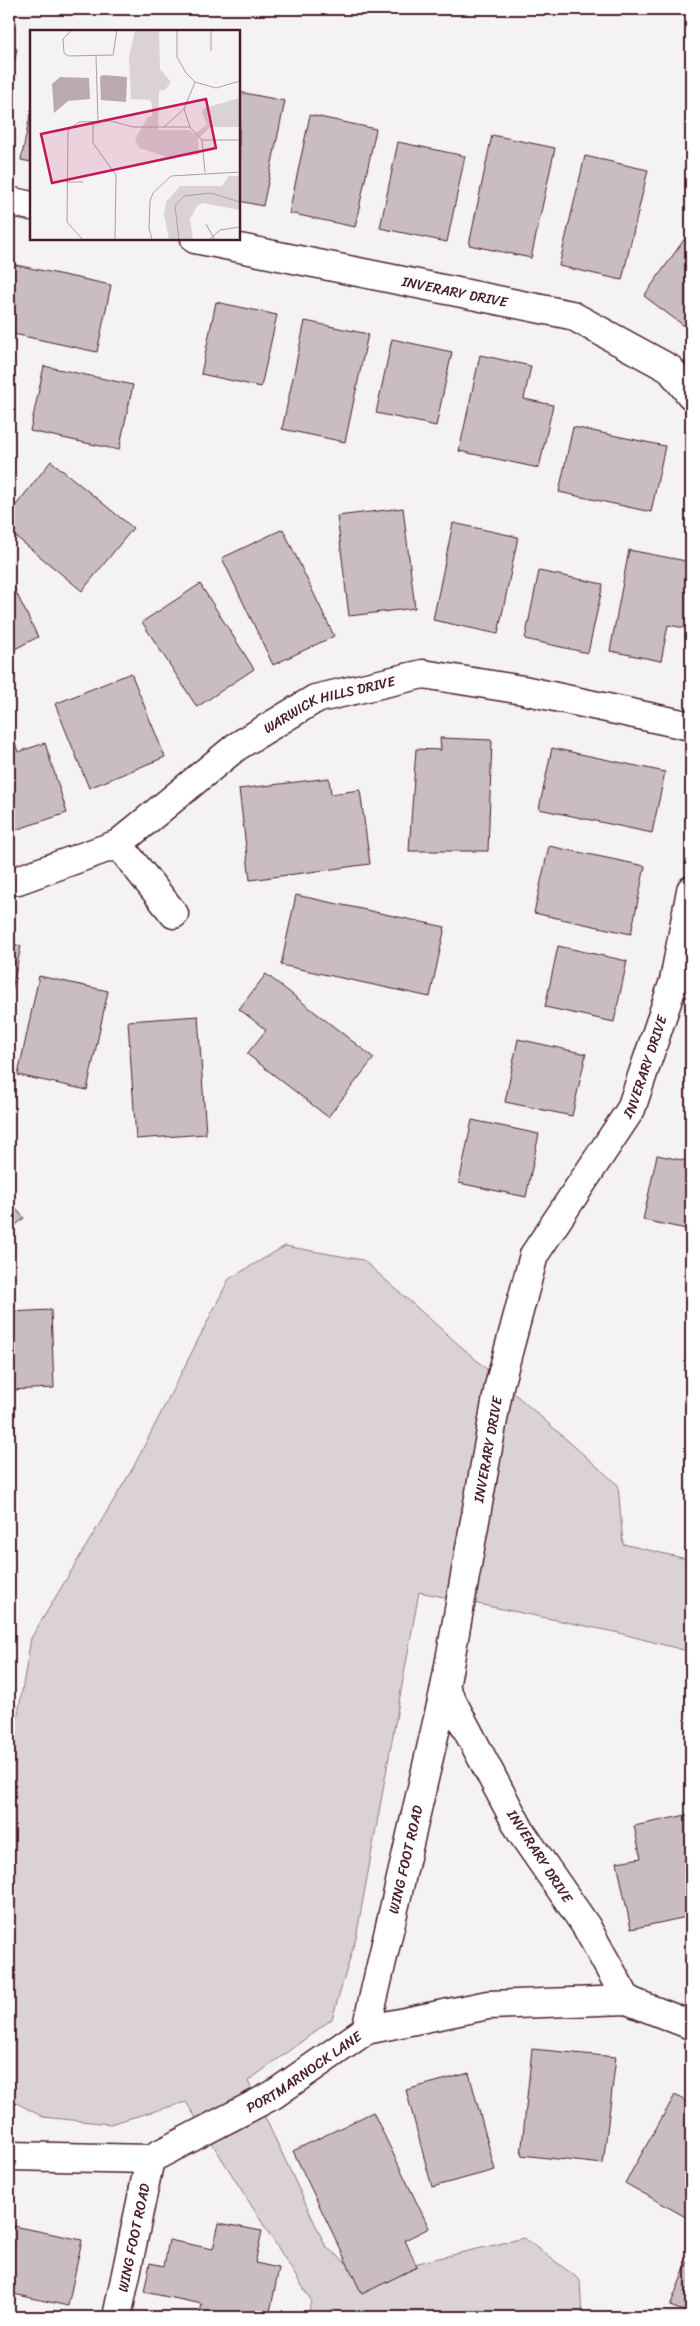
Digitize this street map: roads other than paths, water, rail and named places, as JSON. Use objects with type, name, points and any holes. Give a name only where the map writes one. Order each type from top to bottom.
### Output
[{"type":"street","points":[[9,201],[30,206]]},
{"type":"street","name":"INVERARY DRIVE","points":[[200,240],[571,315],[670,369],[691,395]]},
{"type":"street","name":"WARWICK HILLS DRIVE","points":[[9,881],[18,880],[118,844],[236,747],[315,699],[423,674],[523,690],[691,726]]},
{"type":"street","points":[[118,844],[174,914]]},
{"type":"street","name":"INVERARY DRIVE","points":[[627,2000],[586,1926],[521,1832],[445,1688],[498,1386],[534,1255],[631,1109],[674,981],[691,890]]},
{"type":"street","name":"WING FOOT ROAD","points":[[366,2030],[445,1688]]},
{"type":"street","name":"PORTMARNOCK LANE","points":[[9,2156],[150,2159],[273,2095],[366,2030],[488,2005],[627,2000],[691,2025]]},
{"type":"street","name":"WING FOOT ROAD","points":[[117,2317],[150,2159]]}]
